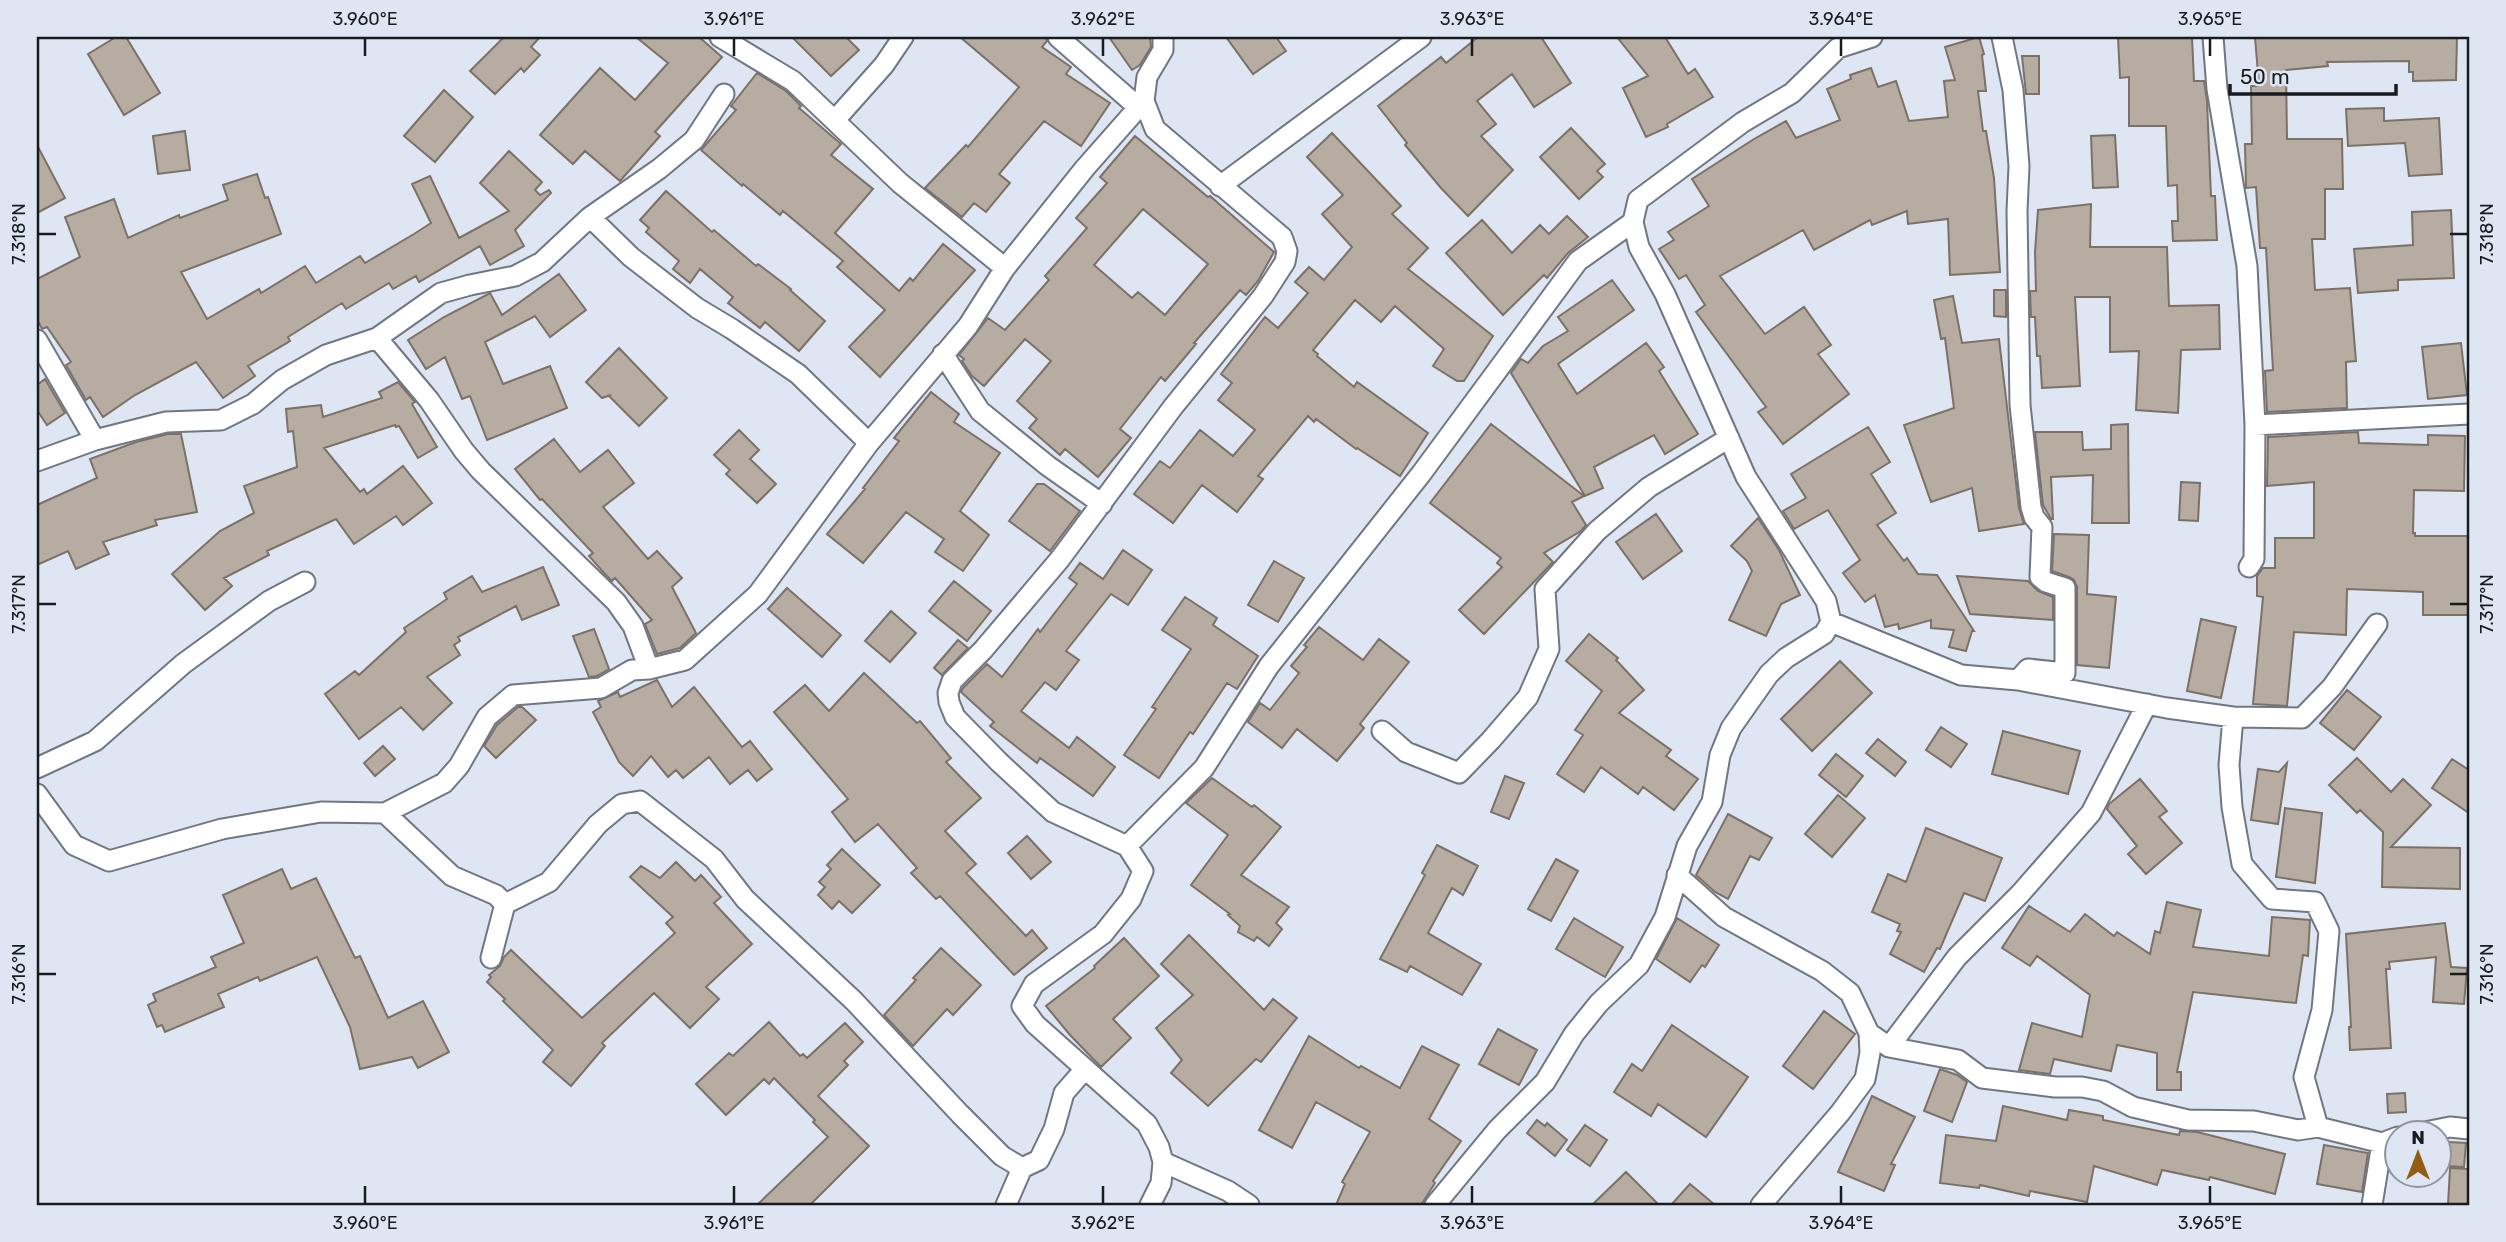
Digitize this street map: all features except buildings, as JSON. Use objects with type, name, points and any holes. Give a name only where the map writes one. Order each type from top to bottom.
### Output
[{"type":"street","points":[[720,37],[793,80],[900,183],[1005,268]]},
{"type":"street","points":[[835,120],[884,65],[903,37]]},
{"type":"street","points":[[1058,37],[1141,104],[1155,129],[1282,237],[1287,251],[1285,262],[1264,296],[1173,407],[1060,559],[992,640],[952,681],[949,702],[955,717],[999,762],[1054,812],[1127,846],[1143,871],[1131,899],[1103,934],[1034,984],[1022,1006],[1035,1024],[1147,1124],[1159,1147],[1163,1162],[1160,1183],[1150,1205]]},
{"type":"street","points":[[37,794],[74,845],[109,861],[222,830],[321,812],[386,813],[444,782],[459,766],[487,717],[513,695],[601,688],[632,670],[649,669],[685,660],[758,594],[869,443],[968,326],[1005,268],[1085,168],[1141,104],[1147,77],[1163,50],[1163,37]]},
{"type":"street","points":[[1220,186],[1421,37]]},
{"type":"street","points":[[1435,1205],[1497,1130],[1545,1082],[1574,1034],[1599,1003],[1639,965],[1665,917],[1687,846],[1712,802],[1720,755],[1731,728],[1769,674],[1786,658],[1824,634],[1832,622],[1826,601],[1746,477],[1665,294],[1639,247],[1633,222],[1638,200],[1743,122],[1792,93],[1836,43],[1872,37]]},
{"type":"street","points":[[2002,37],[2013,90],[2019,166],[2017,211],[2020,405],[2031,507],[2034,517],[2042,527],[2040,577],[2046,582],[2066,588],[2065,673],[2028,669],[2018,680]]},
{"type":"street","points":[[2213,37],[2217,89],[2247,266],[2255,425],[2254,559],[2249,567]]},
{"type":"street","points":[[37,461],[95,440],[166,422],[221,420],[253,404],[282,380],[326,355],[377,338],[441,293],[515,276],[542,262],[590,217],[659,169],[694,140],[724,94]]},
{"type":"street","points":[[590,217],[631,257],[697,308],[798,374],[869,443]]},
{"type":"street","points":[[1127,846],[1204,768],[1269,666],[1421,474],[1578,261],[1633,222]]},
{"type":"street","points":[[377,338],[429,400],[481,471],[616,603],[633,626],[649,669]]},
{"type":"street","points":[[37,340],[95,440]]},
{"type":"street","points":[[943,354],[980,411],[1048,466],[1102,504]]},
{"type":"street","points":[[2255,425],[2469,414]]},
{"type":"street","points":[[1382,732],[1406,752],[1459,773],[1528,697],[1549,649],[1545,589],[1597,531],[1649,487],[1729,438]]},
{"type":"street","points":[[37,768],[95,741],[183,664],[269,601],[305,582]]},
{"type":"street","points":[[1832,622],[1961,675],[2018,680],[2233,717],[2302,718],[2332,687],[2377,624]]},
{"type":"street","points":[[1889,1047],[1956,957],[2020,894],[2091,813],[2147,704]]},
{"type":"street","points":[[2233,717],[2230,779],[2242,864],[2272,899],[2315,902],[2329,931],[2322,1010],[2304,1077],[2318,1127]]},
{"type":"street","points":[[491,958],[505,904],[549,882],[598,824],[622,804],[640,801],[714,859],[745,899],[854,1001],[1002,1156],[1023,1168]]},
{"type":"street","points":[[386,813],[452,876],[496,895],[505,904]]},
{"type":"street","points":[[1677,875],[1724,917],[1822,971],[1850,993],[1869,1033],[1870,1054],[1865,1079],[1840,1113],[1761,1205]]},
{"type":"street","points":[[1869,1033],[1889,1047],[1958,1060],[1982,1078],[2103,1091],[2133,1107],[2188,1120],[2254,1121],[2298,1130],[2318,1127],[2384,1139]]},
{"type":"street","points":[[1006,1205],[1023,1168],[1040,1160],[1054,1129],[1064,1093],[1085,1069]]},
{"type":"street","points":[[1163,1162],[1228,1191],[1249,1205]]},
{"type":"street","points":[[2372,1205],[2384,1162]]}]
